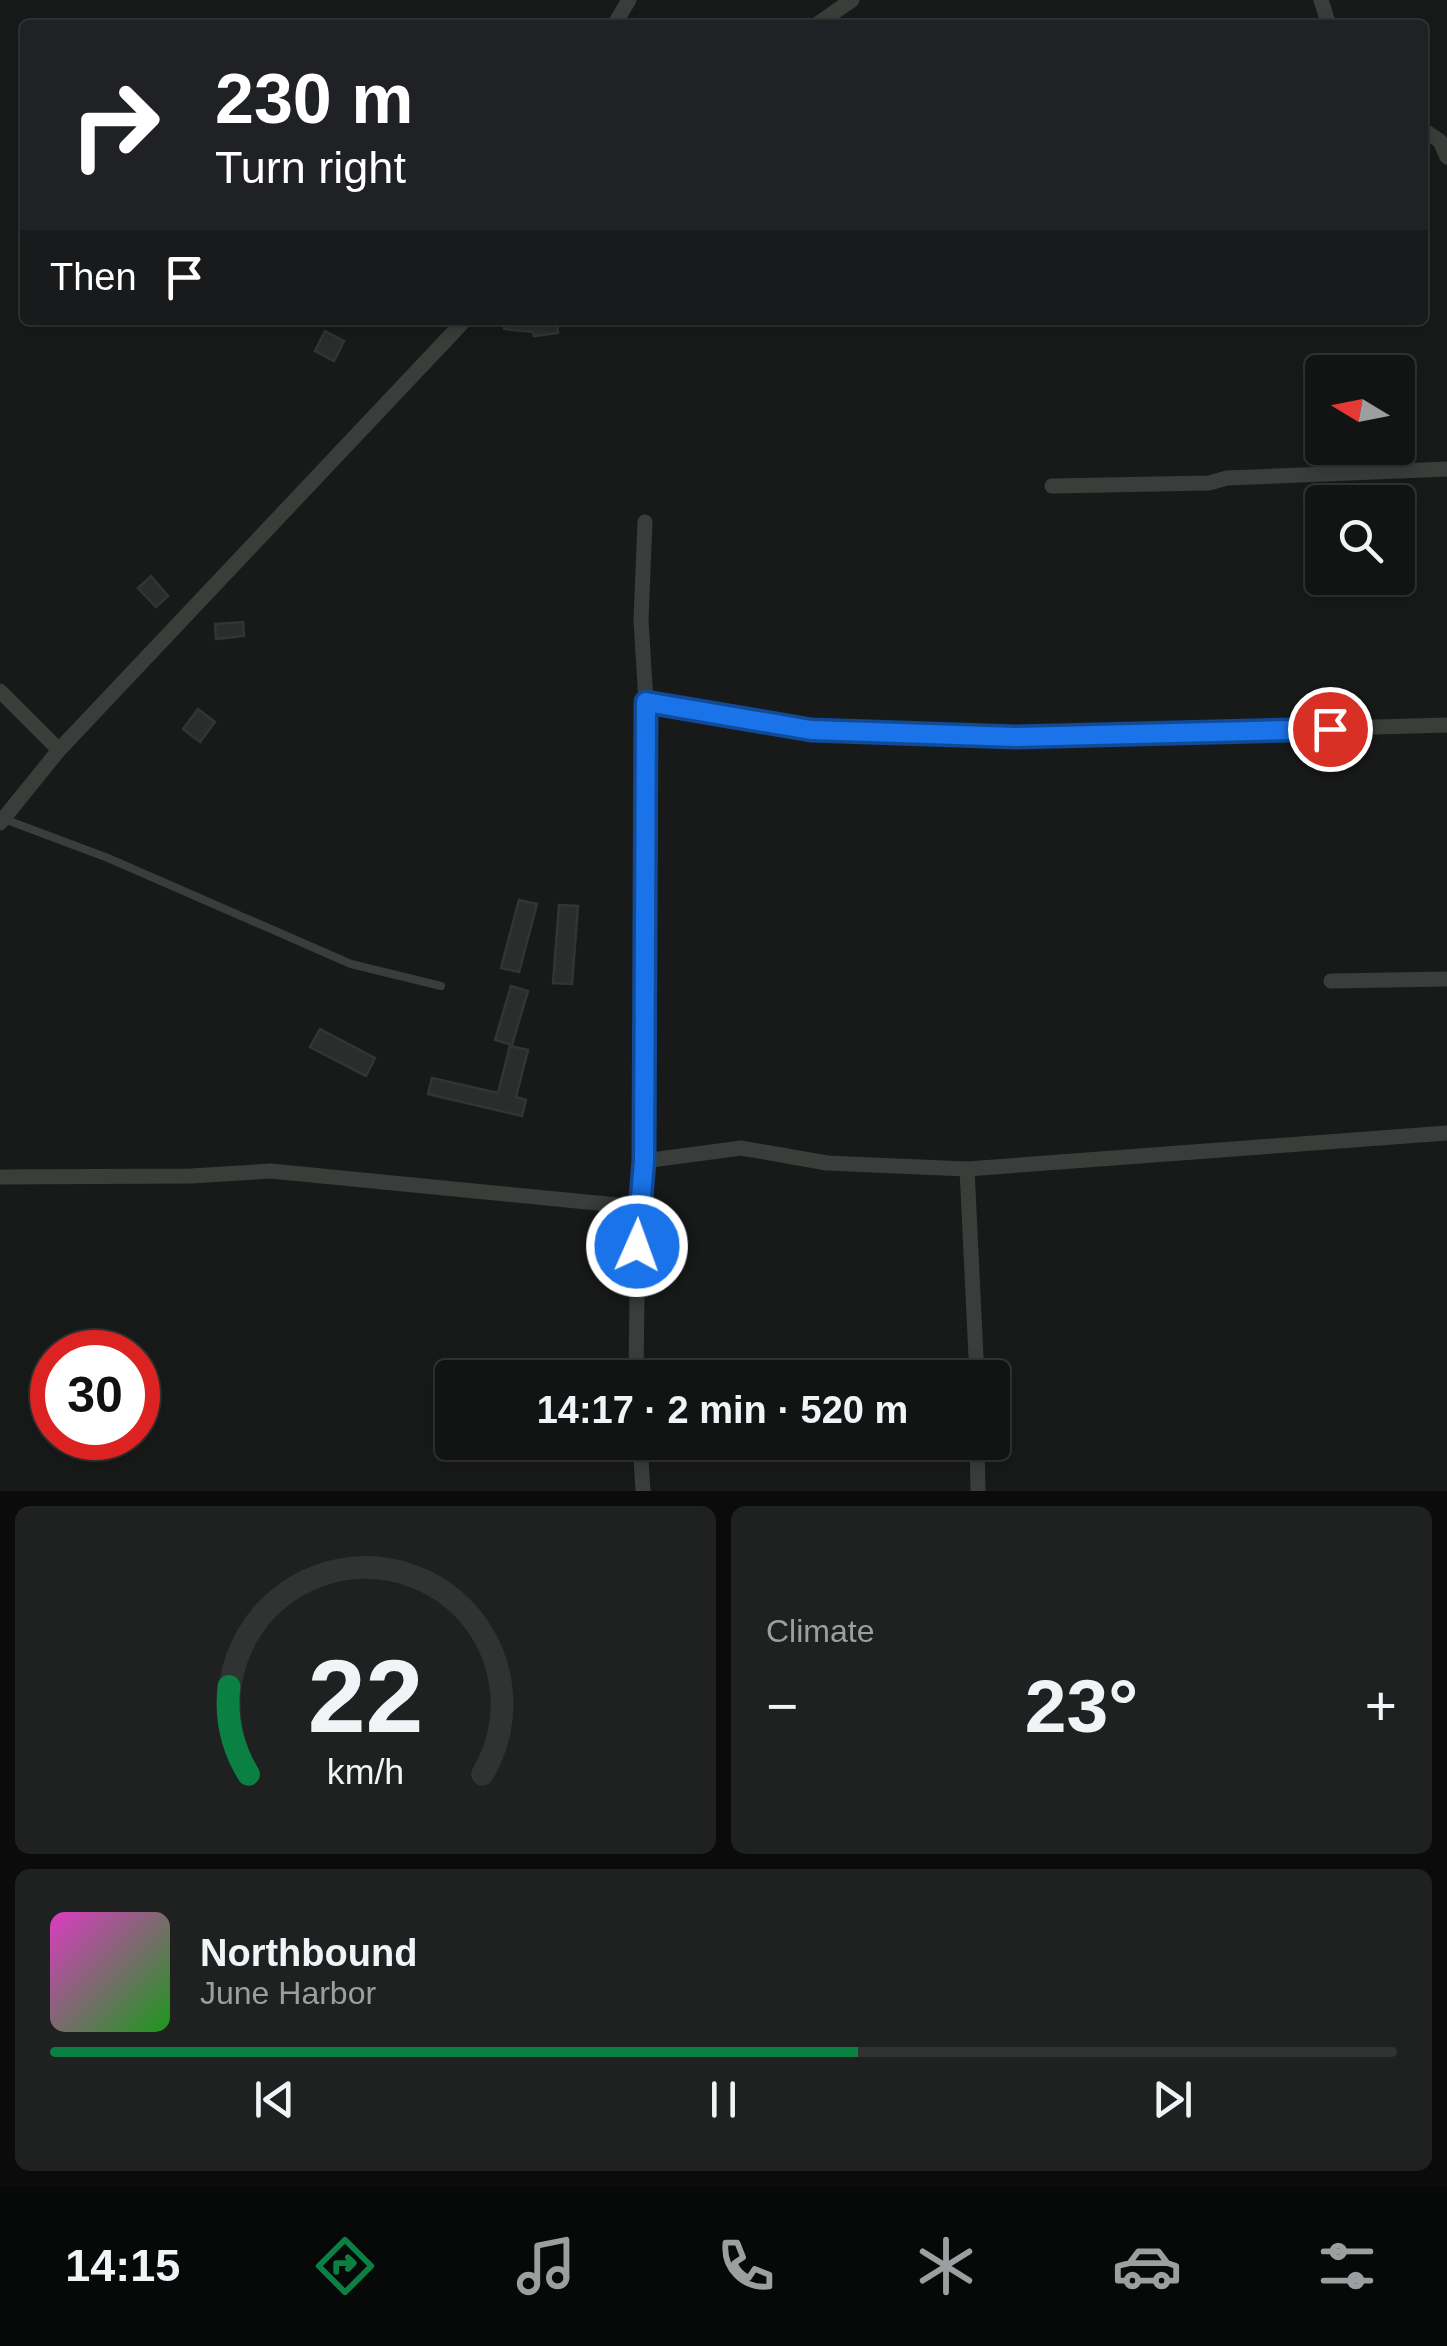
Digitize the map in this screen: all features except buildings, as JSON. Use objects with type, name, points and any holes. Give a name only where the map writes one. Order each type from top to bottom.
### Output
[{"type":"street","points":[[823,20],[852,0]]},
{"type":"street","points":[[1428,134],[1440,141],[1447,157]]},
{"type":"street","points":[[2,821],[59,750],[460,325]]},
{"type":"street","points":[[1052,486],[1209,483],[1227,478],[1447,469]]},
{"type":"street","points":[[636,1360],[638,1207],[644,1161],[646,702],[640,620],[645,522]]},
{"type":"street","points":[[0,691],[59,750]]},
{"type":"street","points":[[646,702],[811,730],[1016,737],[1447,726]]},
{"type":"street","points":[[1331,981],[1447,979]]},
{"type":"street","points":[[644,1161],[742,1148],[826,1163],[967,1169],[1447,1134]]},
{"type":"street","points":[[967,1169],[976,1360]]},
{"type":"street","points":[[0,1177],[192,1176],[272,1170],[638,1207]]},
{"type":"street","points":[[641,1460],[643,1491]]},
{"type":"street","points":[[978,1460],[978,1491]]},
{"type":"lane","points":[[2,821],[108,858],[351,964],[441,986]]},
{"type":"route","points":[[637,1246],[644,1161],[646,702],[811,730],[1016,737],[1330,729]]}]
